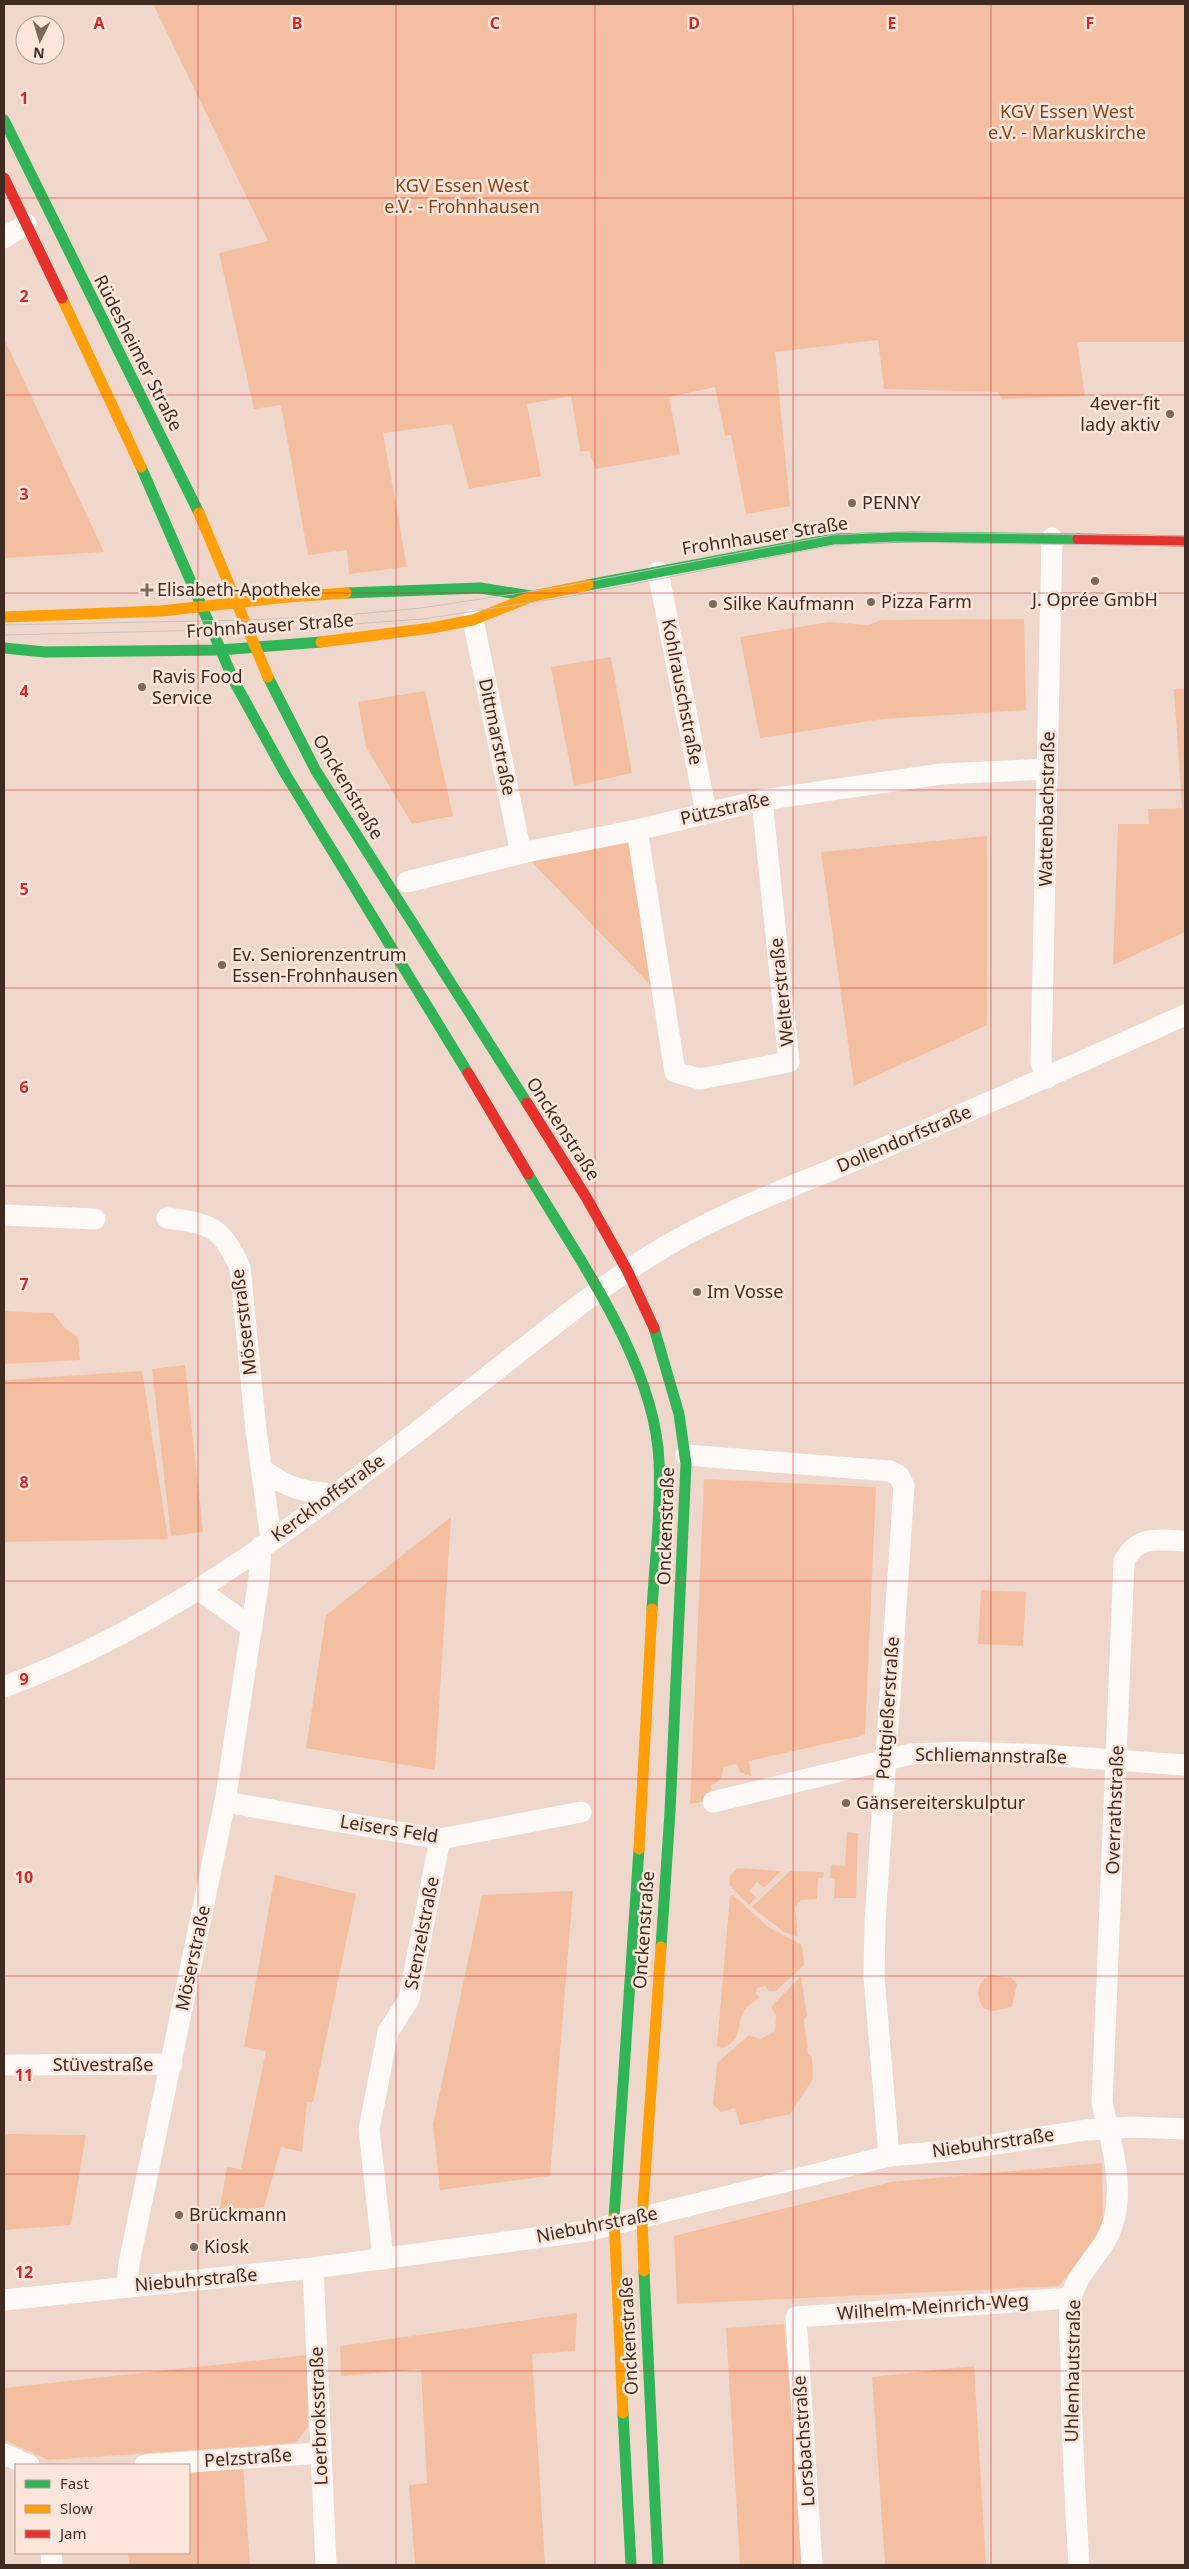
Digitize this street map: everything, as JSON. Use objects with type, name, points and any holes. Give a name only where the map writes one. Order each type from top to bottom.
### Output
[{"type":"main road","name":"Rüdesheimer Straße","points":[[4,120],[136,390],[199,513],[237,603]]},
{"type":"main road","points":[[4,178],[112,403],[204,607],[220,650]]},
{"type":"main road","name":"Frohnhauser Straße","points":[[4,648],[45,652],[220,650],[258,648],[431,628],[473,620],[533,596],[833,540],[895,537],[1185,541]]},
{"type":"main road","name":"Frohnhauser Straße","points":[[4,617],[161,611],[288,597],[417,589],[480,588],[533,596]]},
{"type":"main road","name":"Onckenstraße","points":[[237,603],[291,725],[316,771],[586,1197],[627,1270],[653,1324],[663,1353],[679,1414],[686,1455],[672,1784],[642,2219],[658,2565]]},
{"type":"main road","name":"Onckenstraße","points":[[220,650],[270,749],[598,1290],[634,1358],[655,1423],[659,1461],[646,1756],[613,2226],[631,2565]]},
{"type":"street","points":[[4,238],[26,224]]},
{"type":"street","name":"Wattenbachstraße","points":[[1047,1078],[1041,1063],[1052,538]]},
{"type":"street","name":"Kohlrauschstraße","points":[[658,572],[706,812]]},
{"type":"street","name":"Dittmarstraße","points":[[473,620],[521,853]]},
{"type":"street","name":"Pützstraße","points":[[407,882],[521,853],[637,830],[762,800],[941,774],[1048,769]]},
{"type":"street","name":"Welterstraße","points":[[637,830],[675,1072],[700,1079],[789,1062],[762,800]]},
{"type":"street","name":"Dollendorfstraße","points":[[627,1270],[672,1242],[731,1213],[1047,1078],[1185,1015]]},
{"type":"street","points":[[4,1215],[96,1219]]},
{"type":"street","name":"Möserstraße","points":[[127,2286],[129,2263],[172,2064],[225,1802],[266,1543],[263,1470],[256,1430],[240,1267],[221,1234],[210,1226],[167,1218]]},
{"type":"street","name":"Kerckhoffstraße","points":[[4,1687],[100,1644],[198,1589],[336,1494],[598,1290],[627,1270]]},
{"type":"street","name":"Pottgießerstraße","points":[[686,1455],[890,1471],[899,1476],[904,1486],[881,1798],[874,1976],[889,2156]]},
{"type":"street","points":[[263,1470],[282,1484],[304,1492],[336,1494]]},
{"type":"street","name":"Overrathstraße","points":[[1108,2129],[1102,2103],[1124,1561],[1131,1548],[1140,1542],[1154,1540],[1185,1541]]},
{"type":"street","points":[[198,1589],[252,1628]]},
{"type":"street","name":"Schliemannstraße","points":[[713,1802],[911,1754],[964,1752],[1185,1765]]},
{"type":"street","name":"Leisers Feld","points":[[225,1802],[440,1839],[581,1812]]},
{"type":"street","name":"Stenzelstraße","points":[[383,2259],[369,2129],[388,2032],[409,1999],[440,1839]]},
{"type":"street","name":"Stüvestraße","points":[[4,2065],[172,2064]]},
{"type":"street","name":"Uhlenhautstraße","points":[[1079,2565],[1071,2420],[1071,2298],[1084,2272],[1106,2240],[1115,2220],[1115,2158],[1108,2129]]},
{"type":"street","name":"Niebuhrstraße","points":[[4,2300],[314,2268],[613,2226],[889,2156],[958,2150],[1086,2130],[1185,2129]]},
{"type":"street","name":"Loerbroksstraße","points":[[314,2268],[326,2565]]},
{"type":"street","name":"Wilhelm-Meinrich-Weg","points":[[796,2316],[1071,2298]]},
{"type":"street","name":"Lorsbachstraße","points":[[796,2316],[812,2565]]},
{"type":"street","points":[[4,2454],[27,2464]]},
{"type":"street","name":"Pelzstraße","points":[[161,2464],[321,2454]]},
{"type":"green space","name":"KGV Essen West e.V. - Frohnhausen","points":[[153,4],[1185,4],[1185,342],[1077,342],[1085,396],[1001,399],[999,392],[884,389],[878,340],[775,352],[790,506],[746,514],[731,435],[725,436],[715,387],[669,397],[680,454],[596,469],[589,451],[580,451],[571,396],[527,404],[541,476],[469,489],[452,424],[383,433],[407,567],[349,574],[347,550],[308,555],[281,405],[254,409],[219,253],[268,241]]},
{"type":"green space","points":[[4,338],[104,552],[4,558]]},
{"type":"green space","points":[[1024,619],[1026,710],[883,719],[760,738],[740,637],[829,622],[868,625],[882,620]]},
{"type":"green space","points":[[611,657],[632,773],[574,786],[551,667]]},
{"type":"green space","points":[[1174,689],[1185,689],[1185,932],[1113,965],[1118,824],[1149,824],[1148,809],[1182,808]]},
{"type":"green space","points":[[425,691],[453,816],[412,824],[366,747],[358,702]]},
{"type":"green space","points":[[634,835],[659,994],[527,857]]},
{"type":"green space","points":[[987,836],[987,1025],[854,1086],[821,852]]},
{"type":"green space","points":[[4,1311],[53,1313],[65,1328],[78,1337],[80,1360],[4,1364]]},
{"type":"green space","points":[[185,1365],[203,1532],[171,1536],[152,1369]]},
{"type":"green space","points":[[142,1371],[168,1539],[4,1542],[4,1380]]},
{"type":"green space","points":[[704,1479],[876,1487],[865,1735],[749,1761],[751,1776],[740,1772],[737,1764],[723,1767],[720,1779],[711,1785],[713,1800],[690,1804]]},
{"type":"green space","points":[[451,1517],[435,1770],[306,1748],[326,1615]]},
{"type":"green space","points":[[981,1590],[1026,1592],[1023,1646],[978,1644]]},
{"type":"green space","points":[[847,1832],[858,1833],[856,1898],[834,1898],[835,1879],[830,1878],[831,1865],[845,1866]]},
{"type":"green space","points":[[737,1868],[781,1871],[764,1888],[757,1882],[749,1891],[756,1897],[749,1905],[730,1886],[730,1876]]},
{"type":"green space","points":[[790,1871],[824,1872],[823,1878],[818,1878],[817,1899],[801,1900],[795,1908],[798,1937],[784,1932],[752,1907]]},
{"type":"green space","points":[[275,1875],[356,1894],[313,2102],[307,2102],[302,2152],[281,2147],[264,2207],[219,2213],[227,2167],[241,2169],[266,2051],[244,2047]]},
{"type":"green space","points":[[573,1891],[550,2176],[440,2190],[433,2124],[482,1895]]},
{"type":"green space","points":[[733,1895],[768,1927],[802,1945],[804,1965],[776,1991],[769,1991],[765,1986],[757,1988],[756,1993],[759,1997],[743,2013],[737,2035],[734,2040],[722,2048],[717,2046],[730,1896]]},
{"type":"green space","points":[[990,1975],[1012,1978],[1017,1984],[1012,2007],[994,2011],[984,2009],[979,1999],[978,1990],[985,1978]]},
{"type":"green space","points":[[801,1976],[807,2016],[804,2020],[808,2054],[812,2057],[813,2079],[790,2114],[740,2125],[735,2108],[721,2112],[713,2105],[717,2063],[749,2035],[761,2039],[775,2031],[776,2015],[771,2007]]},
{"type":"green space","points":[[4,2134],[86,2135],[71,2225],[4,2230]]},
{"type":"green space","points":[[1102,2163],[1103,2230],[1059,2286],[677,2304],[674,2236],[891,2182]]},
{"type":"green space","points":[[577,2313],[575,2351],[532,2354],[545,2565],[415,2565],[409,2485],[427,2483],[421,2369],[341,2376],[340,2346]]},
{"type":"green space","points":[[784,2324],[804,2565],[740,2565],[726,2328]]},
{"type":"green space","points":[[307,2355],[308,2427],[295,2443],[48,2460],[4,2440],[4,2388]]},
{"type":"green space","points":[[974,2366],[986,2565],[885,2565],[872,2377]]},
{"type":"green space","points":[[243,2464],[250,2565],[129,2565],[128,2554],[190,2554],[190,2468]]},
{"type":"tram line","points":[[4,625],[248,620],[336,616],[421,608],[560,587],[833,535],[893,532],[1185,536]]},
{"type":"tram line","points":[[4,635],[296,628],[423,619],[567,597],[835,545],[894,542],[1185,546]]},
{"type":"traffic: fast","points":[[4,120],[199,513]]},
{"type":"traffic: fast","points":[[141,467],[235,683],[286,775],[468,1073]]},
{"type":"traffic: fast","points":[[588,585],[833,539],[913,537],[1078,539]]},
{"type":"traffic: fast","points":[[346,593],[480,588],[531,596]]},
{"type":"traffic: fast","points":[[4,648],[45,652],[220,650],[321,642]]},
{"type":"traffic: fast","points":[[268,677],[316,771],[527,1103]]},
{"type":"traffic: fast","points":[[528,1174],[590,1275],[629,1349],[644,1386],[654,1424],[659,1461],[658,1516],[652,1609]]},
{"type":"traffic: fast","points":[[654,1328],[679,1414],[686,1464],[670,1812],[661,1947]]},
{"type":"traffic: fast","points":[[614,2218],[639,1849]]},
{"type":"traffic: fast","points":[[644,2271],[658,2565]]},
{"type":"traffic: fast","points":[[623,2413],[631,2565]]},
{"type":"traffic: slow","points":[[62,298],[141,467]]},
{"type":"traffic: slow","points":[[199,513],[268,677]]},
{"type":"traffic: slow","points":[[321,642],[431,628],[473,620],[533,596],[588,585]]},
{"type":"traffic: slow","points":[[4,617],[161,611],[288,597],[346,593]]},
{"type":"traffic: slow","points":[[639,1849],[652,1609]]},
{"type":"traffic: slow","points":[[644,2271],[642,2219],[661,1947]]},
{"type":"traffic: slow","points":[[614,2218],[623,2413]]},
{"type":"traffic: jam","points":[[4,178],[62,298]]},
{"type":"traffic: jam","points":[[1078,539],[1185,541]]},
{"type":"traffic: jam","points":[[468,1073],[528,1174]]},
{"type":"traffic: jam","points":[[527,1103],[586,1197],[627,1270],[654,1328]]},
{"type":"place","name":"4ever-fit lady aktiv","points":[[1170,414]]},
{"type":"place","name":"PENNY","points":[[852,503]]},
{"type":"place","name":"J. Oprée GmbH","points":[[1095,581]]},
{"type":"place","name":"Elisabeth-Apotheke","points":[[147,590]]},
{"type":"place","name":"Pizza Farm","points":[[871,602]]},
{"type":"place","name":"Silke Kaufmann","points":[[713,604]]},
{"type":"place","name":"Ravis Food Service","points":[[142,687]]},
{"type":"place","name":"Ev. Seniorenzentrum Essen-Frohnhausen","points":[[222,965]]},
{"type":"place","name":"Im Vosse","points":[[697,1292]]},
{"type":"place","name":"Gänsereiterskulptur","points":[[846,1803]]},
{"type":"place","name":"Brückmann","points":[[179,2215]]},
{"type":"place","name":"Kiosk","points":[[194,2247]]},
{"type":"park label","name":"KGV Essen West e.V. - Markuskirche","points":[[1067,122]]}]
